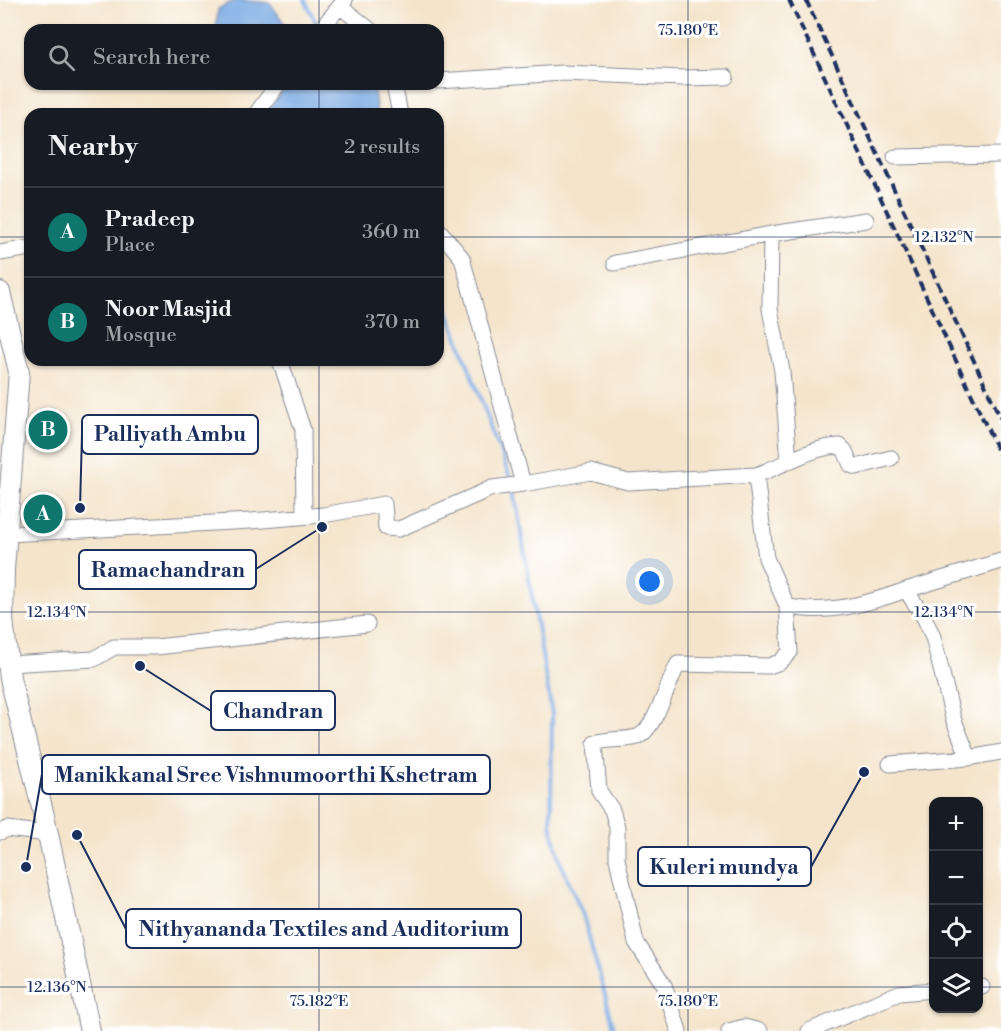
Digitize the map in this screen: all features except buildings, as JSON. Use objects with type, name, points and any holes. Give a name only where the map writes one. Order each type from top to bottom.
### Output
[{"type":"main road","points":[[0,292],[19,372],[5,523],[3,620],[8,664],[48,834],[90,1031]]},
{"type":"street","points":[[325,24],[343,4],[364,24]]},
{"type":"street","points":[[444,81],[563,73],[683,78],[726,77]]},
{"type":"street","points":[[260,108],[274,90]]},
{"type":"street","points":[[395,90],[399,108]]},
{"type":"street","points":[[895,157],[1001,155]]},
{"type":"street","points":[[615,263],[771,234],[866,220]]},
{"type":"street","points":[[771,234],[770,309],[782,371],[789,461]]},
{"type":"street","points":[[444,237],[462,258],[516,485]]},
{"type":"street","points":[[0,253],[24,249]]},
{"type":"street","points":[[282,366],[303,430],[304,516]]},
{"type":"street","points":[[5,523],[304,516],[384,504],[386,528],[399,529],[492,488],[591,472],[628,482],[756,475],[832,446],[840,446],[845,451],[851,465],[856,467],[891,458]]},
{"type":"street","points":[[679,1031],[664,985],[636,942],[617,859],[617,827],[612,810],[599,791],[595,743],[641,736],[651,727],[667,683],[678,664],[769,666],[780,662],[790,652],[787,606],[766,558],[756,475]]},
{"type":"street","points":[[787,606],[799,609],[849,607],[1001,561]]},
{"type":"street","points":[[906,590],[933,637],[953,718],[969,758]]},
{"type":"street","points":[[8,664],[94,659],[114,647],[156,647],[367,624]]},
{"type":"street","points":[[890,764],[969,758],[1001,752]]},
{"type":"street","points":[[0,832],[8,829],[48,834]]},
{"type":"street","points":[[809,1031],[899,993],[929,990]]},
{"type":"street","points":[[729,1031],[744,1028],[760,1031]]},
{"type":"water","points":[[236,0],[270,3],[285,24],[217,24],[218,9]]},
{"type":"water","points":[[283,90],[374,90],[376,108],[270,108]]},
{"type":"waterway","points":[[305,0],[316,23]]},
{"type":"waterway","points":[[444,301],[511,480]]},
{"type":"waterway","points":[[514,490],[552,714],[551,824],[560,861],[583,915],[615,1031]]},
{"type":"railway","points":[[789,0],[1001,458]]},
{"type":"railway","points":[[806,0],[1001,419]]},
{"type":"place","name":"Noor Masjid","points":[[48,430]]},
{"type":"place","name":"Palliyath Ambu","points":[[80,508]]},
{"type":"place","name":"Pradeep","points":[[43,514]]},
{"type":"place","name":"Ramachandran","points":[[322,527]]},
{"type":"place","name":"Chandran","points":[[140,666]]},
{"type":"place","name":"Kuleri mundya","points":[[864,772]]},
{"type":"place","name":"Nithyananda Textiles and Auditorium","points":[[77,835]]},
{"type":"place","name":"Manikkanal Sree Vishnumoorthi Kshetram","points":[[26,867]]}]
